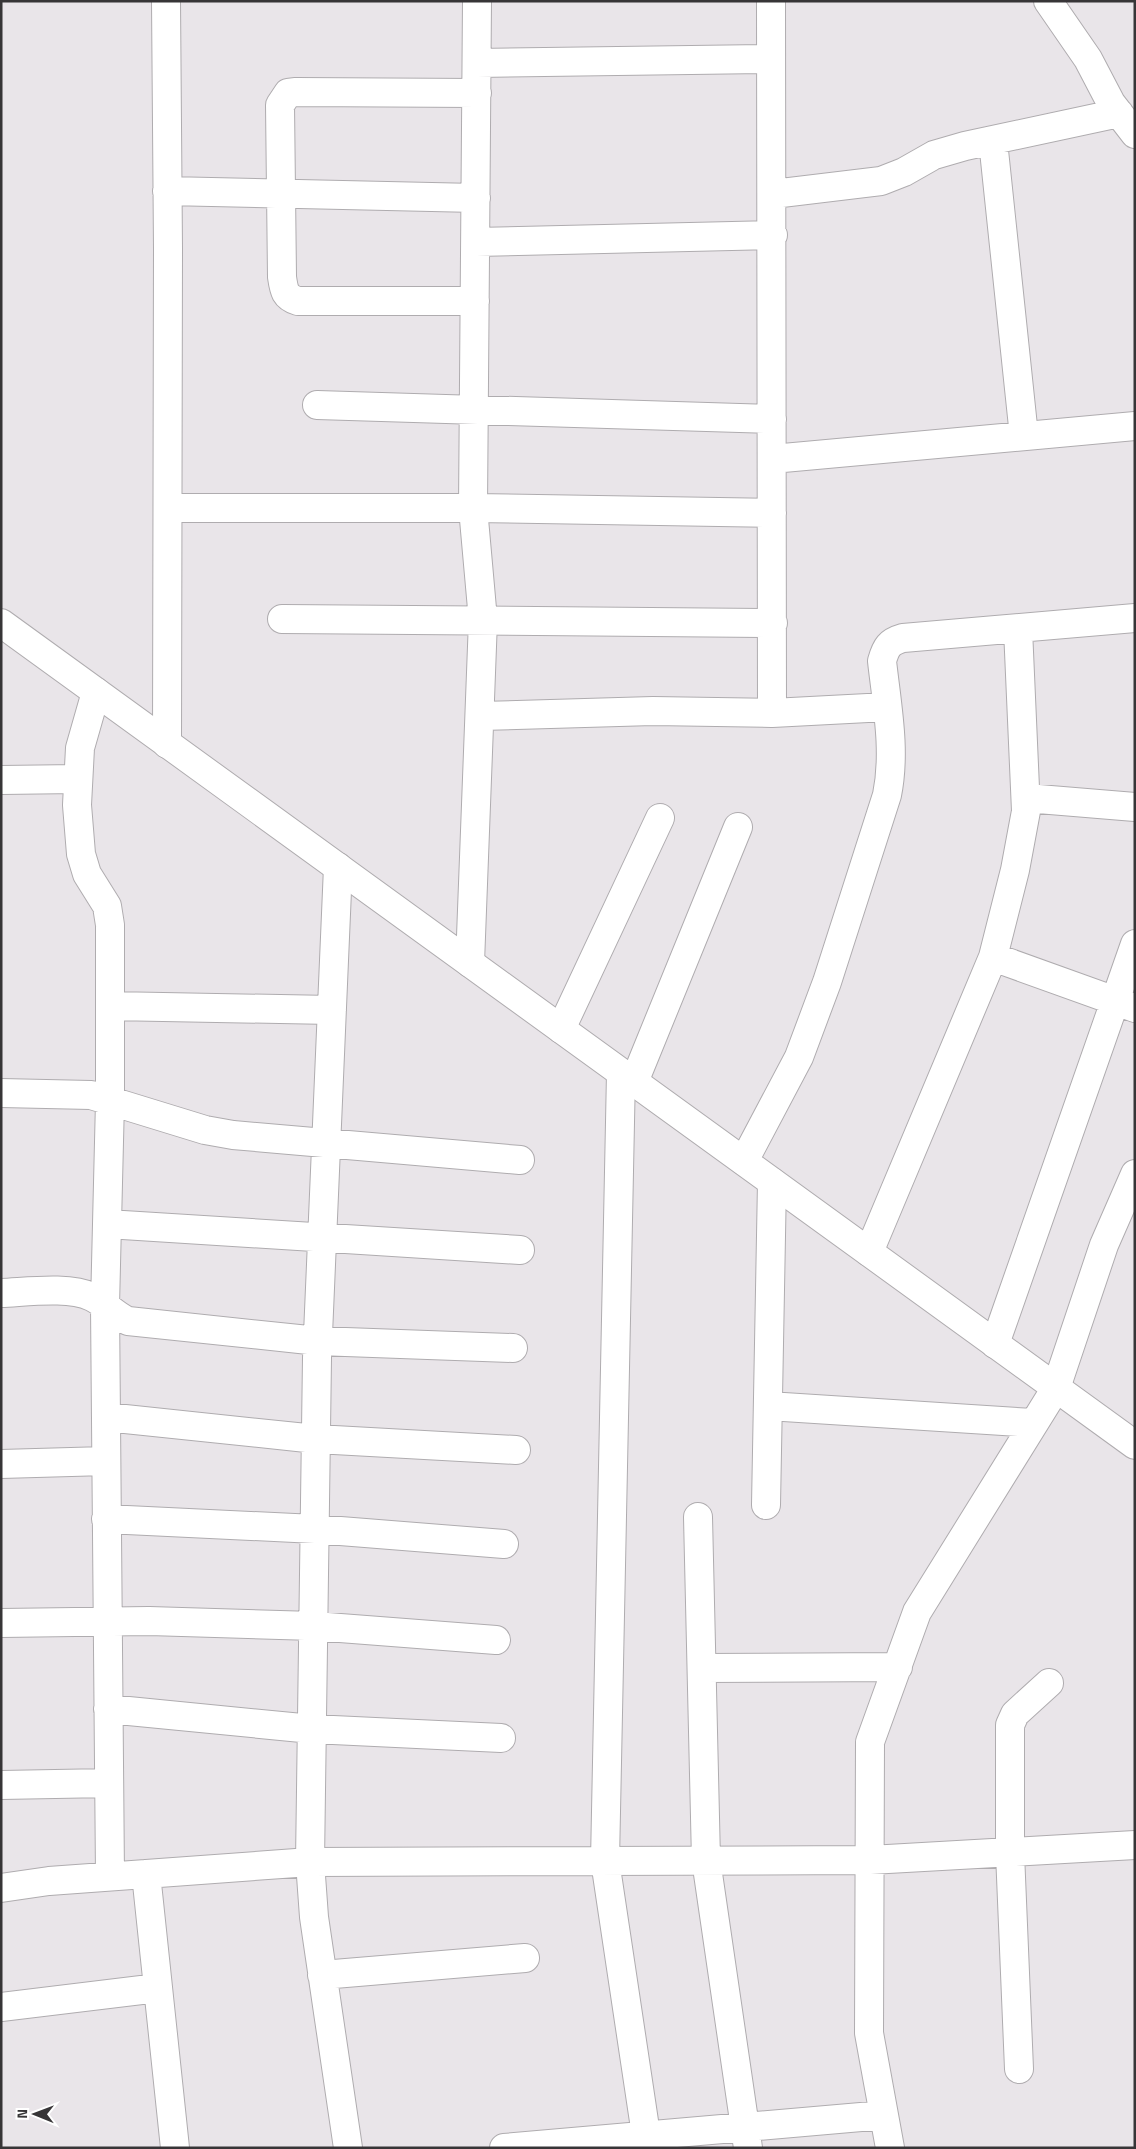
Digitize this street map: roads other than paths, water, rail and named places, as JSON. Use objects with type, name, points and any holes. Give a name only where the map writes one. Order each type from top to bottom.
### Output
[{"type":"street","points":[[166,1],[168,191],[167,744]]},
{"type":"street","points":[[470,963],[483,620],[473,508],[477,1]]},
{"type":"street","points":[[771,1],[774,623],[772,713]]},
{"type":"street","points":[[1048,1],[1088,59],[1110,103],[1127,124]]},
{"type":"street","points":[[477,63],[770,59]]},
{"type":"street","points":[[475,301],[298,301],[290,298],[284,292],[280,194],[280,105],[288,93],[476,93]]},
{"type":"street","points":[[773,194],[881,180],[904,172],[934,155],[993,140],[1127,124]]},
{"type":"street","points":[[993,140],[1024,436]]},
{"type":"street","points":[[168,191],[476,198]]},
{"type":"street","points":[[476,242],[773,235]]},
{"type":"street","points":[[316,405],[772,419]]},
{"type":"street","points":[[772,459],[1135,426]]},
{"type":"street","points":[[168,508],[473,508],[772,513]]},
{"type":"street","points":[[744,1161],[799,1057],[827,982],[887,795],[891,773],[882,661],[885,649],[892,641],[903,638],[1135,618]]},
{"type":"street","points":[[282,619],[774,623]]},
{"type":"street","points":[[1,623],[1135,1445]]},
{"type":"street","points":[[869,1252],[993,957],[1015,870],[1026,811],[1018,629]]},
{"type":"street","points":[[96,692],[80,748],[77,805],[81,854],[87,874],[107,906],[110,925],[110,1101],[105,1306],[110,1876]]},
{"type":"street","points":[[480,716],[653,711],[772,713],[887,707]]},
{"type":"street","points":[[1,780],[77,778]]},
{"type":"street","points":[[1026,798],[1135,807]]},
{"type":"street","points":[[561,1029],[660,818]]},
{"type":"street","points":[[647,2142],[605,1861],[628,1077],[738,827]]},
{"type":"street","points":[[338,867],[318,1341],[310,1862],[314,1917],[348,2148]]},
{"type":"street","points":[[995,1344],[1125,1004],[1135,944]]},
{"type":"street","points":[[993,957],[1125,1004]]},
{"type":"street","points":[[110,1006],[332,1010]]},
{"type":"street","points":[[1,1093],[90,1095],[205,1130],[233,1135],[520,1160]]},
{"type":"street","points":[[890,2148],[869,2033],[870,1742],[917,1612],[1056,1388],[1104,1245],[1135,1174]]},
{"type":"street","points":[[766,1505],[772,1182]]},
{"type":"street","points":[[107,1224],[520,1250]]},
{"type":"street","points":[[1,1292],[72,1292],[92,1297],[116,1316],[128,1321],[318,1341],[513,1348]]},
{"type":"street","points":[[768,1406],[1033,1423]]},
{"type":"street","points":[[106,1417],[316,1439],[516,1450]]},
{"type":"street","points":[[1,1464],[106,1461]]},
{"type":"street","points":[[698,1517],[706,1860],[746,2137]]},
{"type":"street","points":[[106,1519],[315,1529],[504,1544]]},
{"type":"street","points":[[1,1623],[149,1621],[314,1626],[496,1640]]},
{"type":"street","points":[[702,1668],[898,1666]]},
{"type":"street","points":[[1019,2069],[1010,1853],[1010,1725],[1015,1714],[1049,1683]]},
{"type":"street","points":[[108,1709],[312,1729],[501,1738]]},
{"type":"street","points":[[1,1785],[109,1783]]},
{"type":"street","points":[[1,1888],[49,1881],[310,1862],[870,1860],[1135,1845]]},
{"type":"street","points":[[146,1874],[175,2148]]},
{"type":"street","points":[[322,1975],[525,1958]]},
{"type":"street","points":[[1,2007],[158,1988]]},
{"type":"street","points":[[504,2148],[746,2137],[884,2115]]}]
